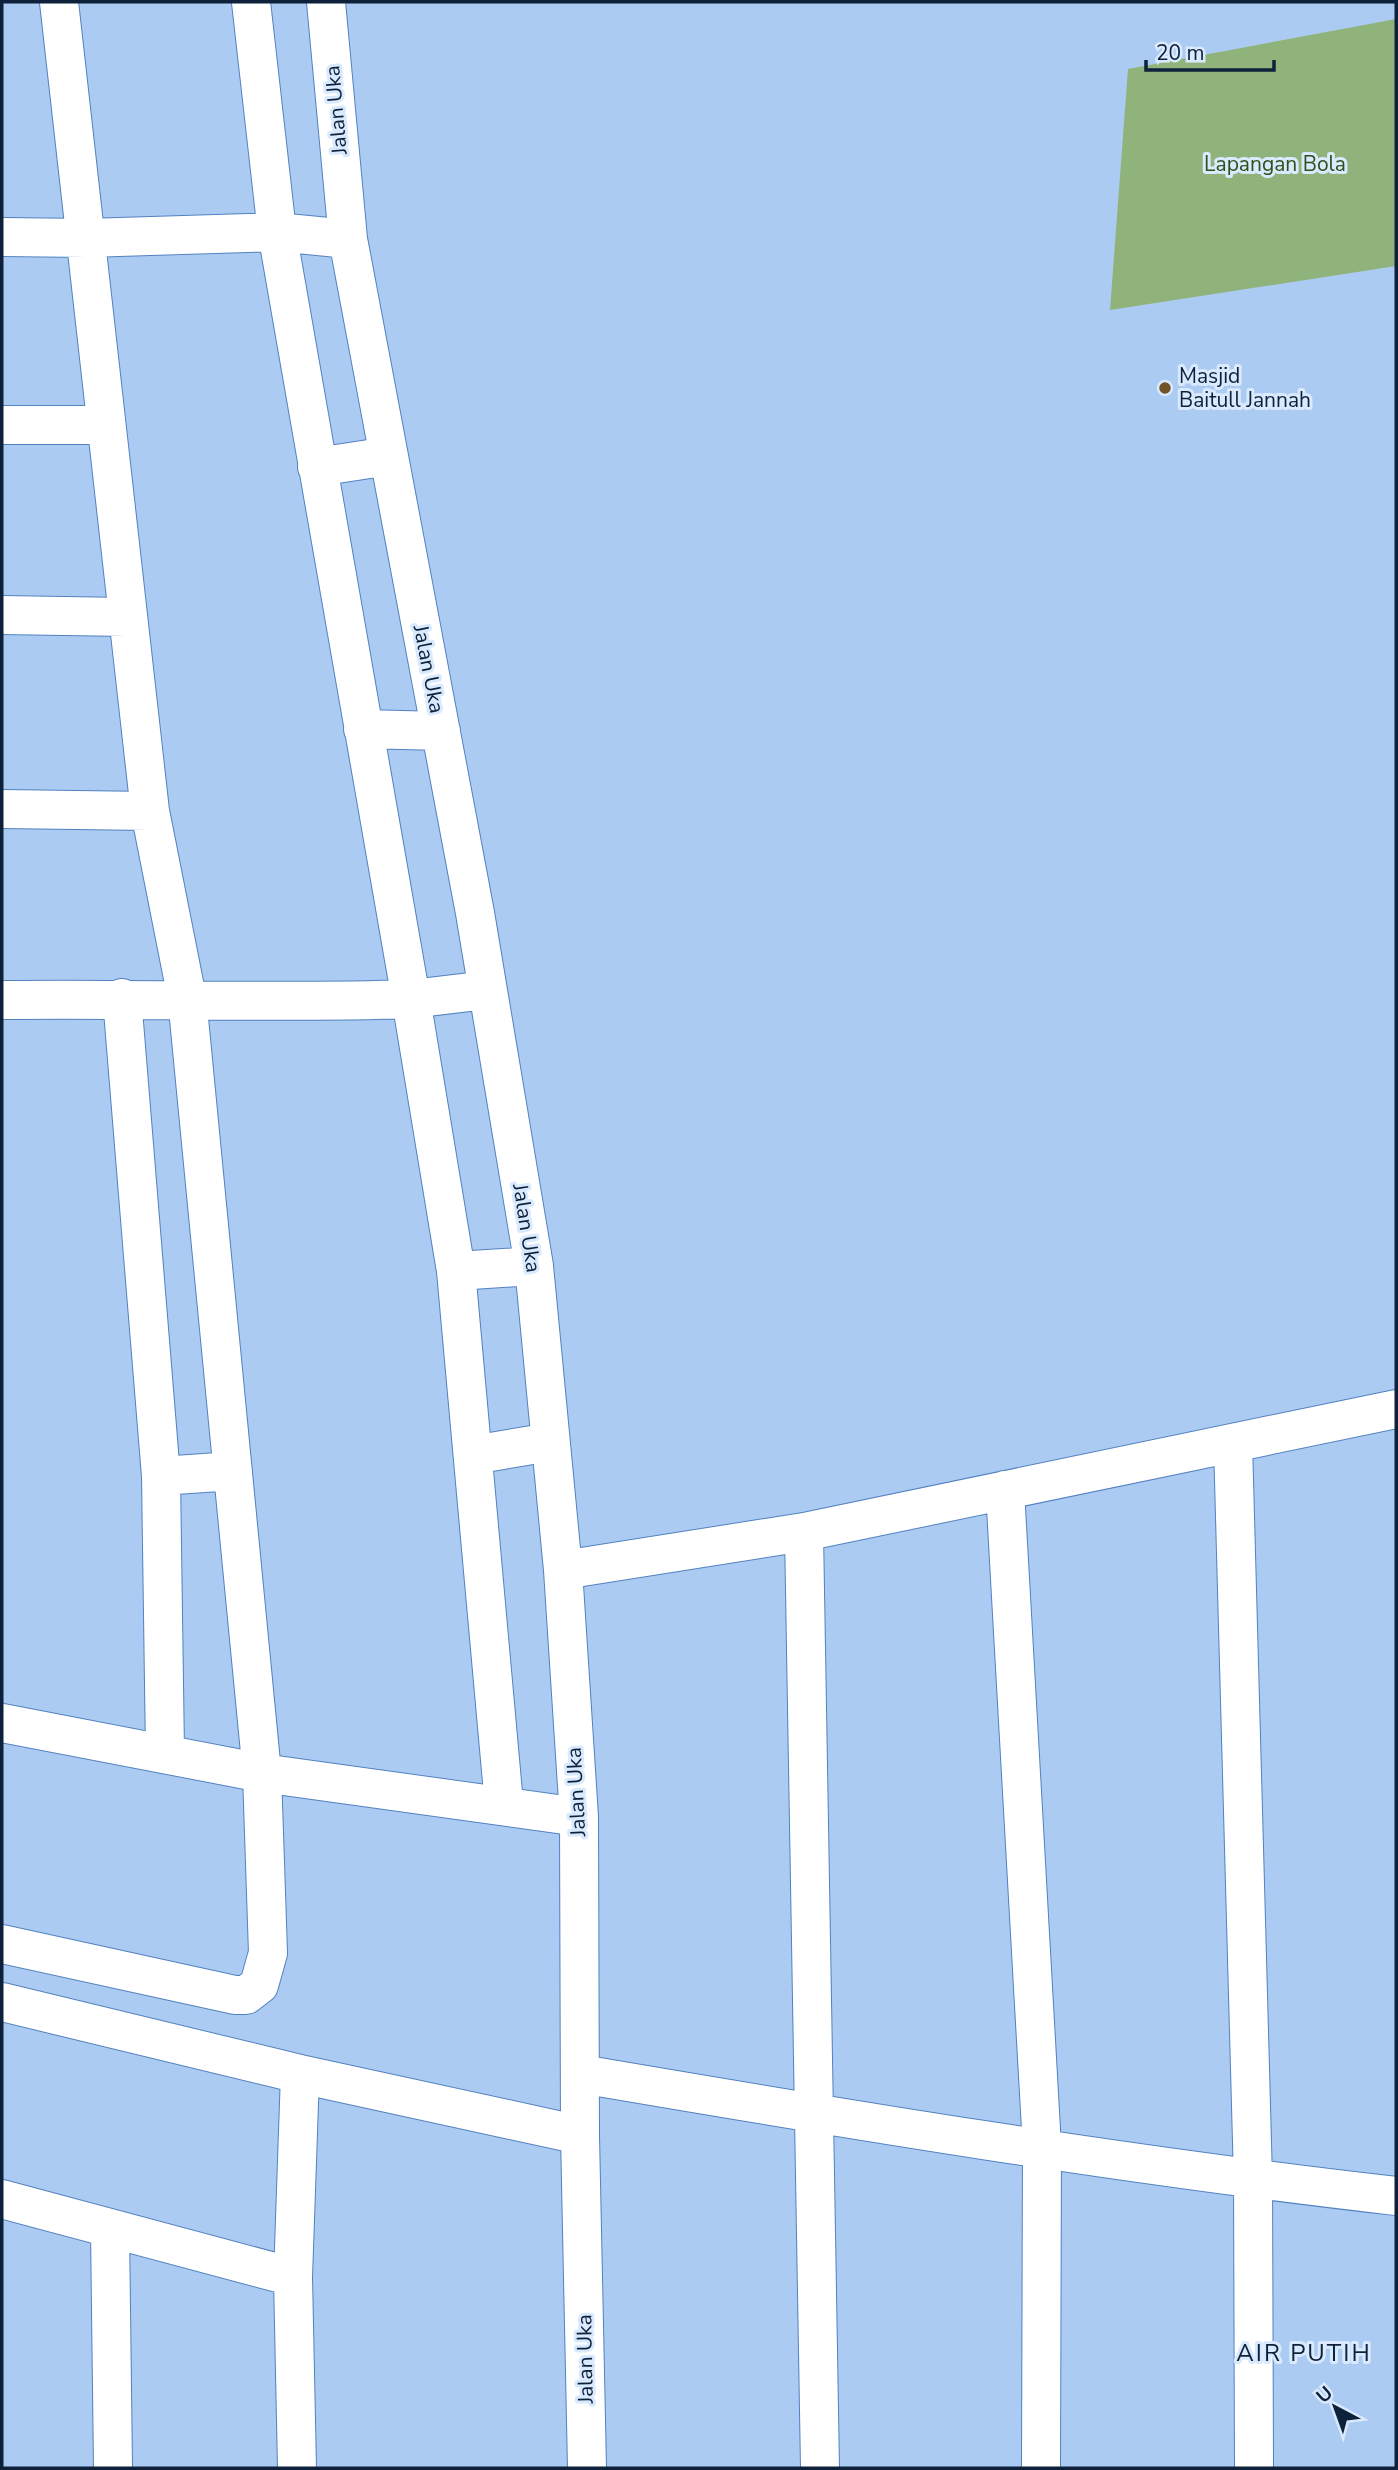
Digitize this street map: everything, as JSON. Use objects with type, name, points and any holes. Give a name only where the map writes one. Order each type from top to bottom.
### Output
[{"type":"street","points":[[2,1944],[222,1993],[251,1992],[262,1979],[268,1953],[262,1773],[187,998],[150,811],[59,2]]},
{"type":"street","points":[[251,2],[277,232],[456,1270],[504,1804]]},
{"type":"street","name":"Jalan Uka","points":[[326,2],[348,239],[441,731],[534,1266],[563,1570],[579,1817],[580,2135],[587,2468]]},
{"type":"street","points":[[2,237],[87,238],[277,232],[348,239]]},
{"type":"street","points":[[2,425],[106,425]]},
{"type":"street","points":[[317,467],[388,456]]},
{"type":"street","points":[[2,615],[127,617]]},
{"type":"street","points":[[363,729],[441,731]]},
{"type":"street","points":[[2,809],[150,811]]},
{"type":"street","points":[[2,1000],[187,998],[303,1002],[411,999],[487,990]]},
{"type":"street","points":[[122,998],[161,1476],[165,1752]]},
{"type":"street","points":[[456,1270],[534,1266]]},
{"type":"street","points":[[563,1570],[804,1532],[1396,1409]]},
{"type":"street","points":[[472,1455],[551,1441]]},
{"type":"street","points":[[1233,1443],[1253,2179],[1254,2468]]},
{"type":"street","points":[[161,1476],[233,1471]]},
{"type":"street","points":[[1005,1490],[1042,2147],[1041,2468]]},
{"type":"street","points":[[804,1532],[820,2468]]},
{"type":"street","points":[[2,1723],[165,1752],[262,1773],[504,1804],[579,1817]]},
{"type":"street","points":[[2,2003],[300,2074],[580,2135]]},
{"type":"street","points":[[297,2468],[293,2277],[300,2074]]},
{"type":"street","points":[[580,2074],[812,2114],[1253,2179],[1396,2196]]},
{"type":"street","points":[[2,2199],[293,2277]]},
{"type":"street","points":[[110,2229],[113,2468]]},
{"type":"green space","name":"Lapangan Bola","points":[[1396,19],[1396,266],[1110,310],[1128,69]]},
{"type":"place","name":"Masjid Baitull Jannah","points":[[1165,388]]},
{"type":"district","name":"AIR PUTIH","points":[[1304,2353]]}]
